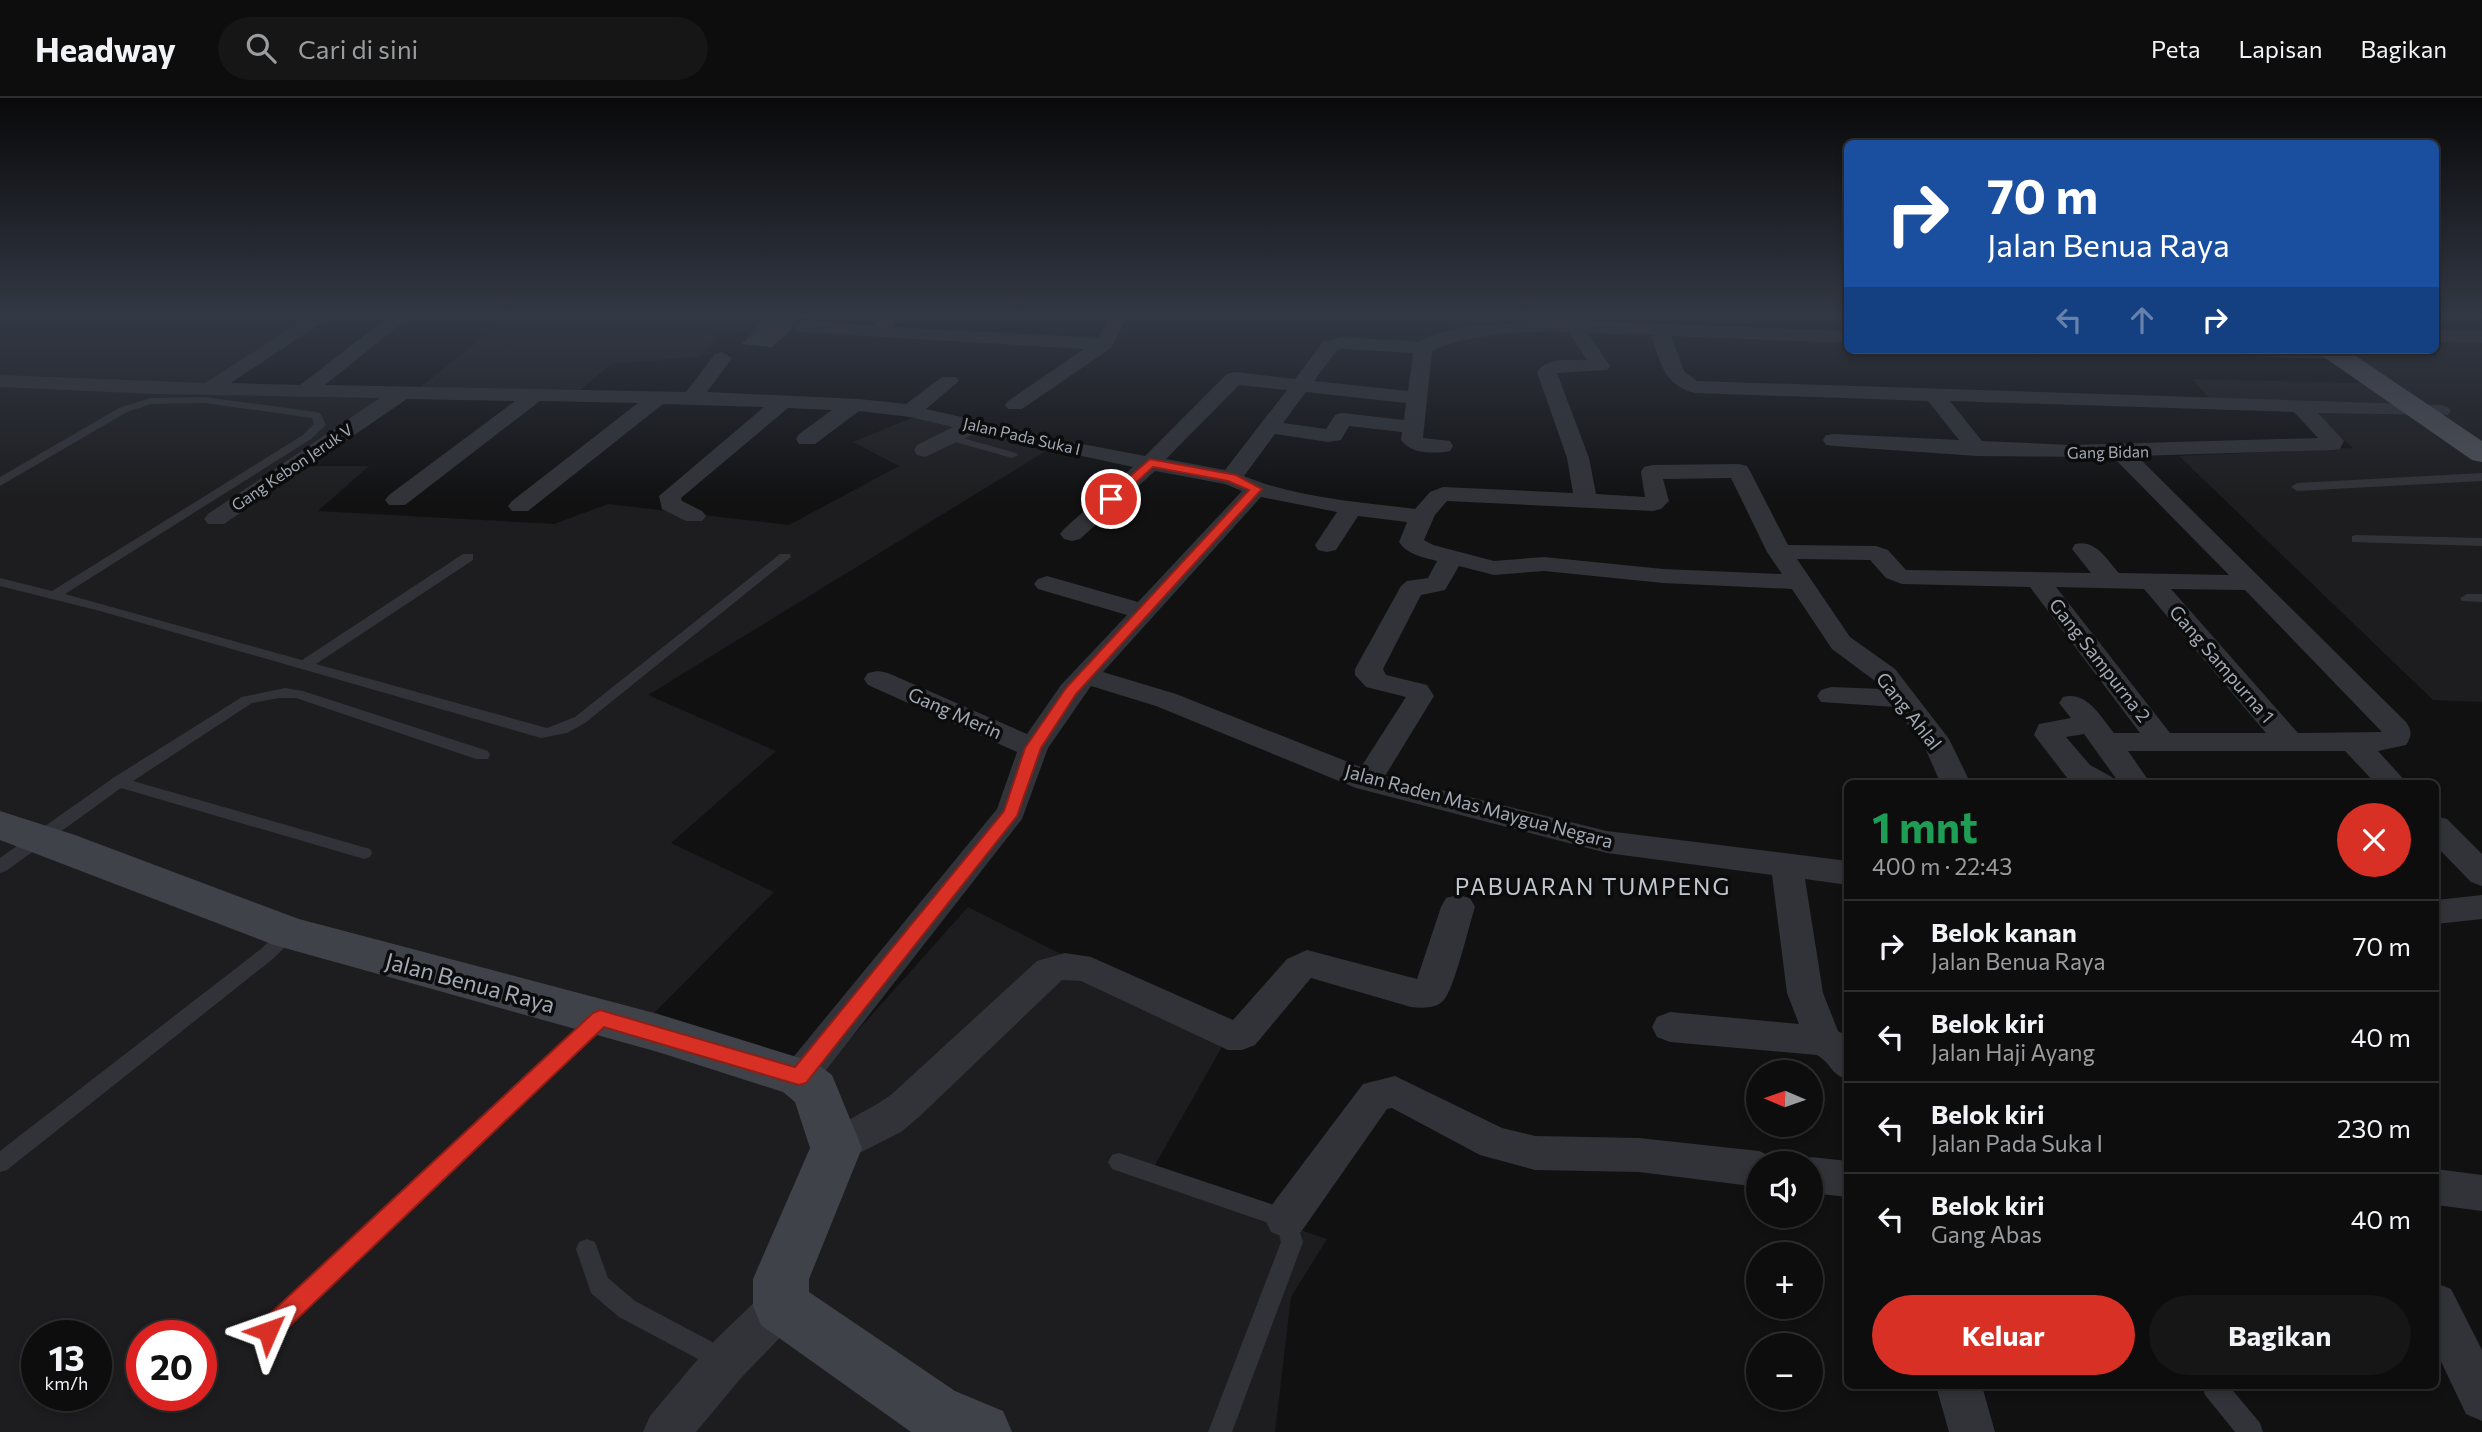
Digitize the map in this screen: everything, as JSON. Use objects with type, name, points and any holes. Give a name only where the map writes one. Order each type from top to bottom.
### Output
[{"type":"main road","points":[[2378,376],[2431,411],[2482,439]]},
{"type":"main road","points":[[2431,411],[2482,454]]},
{"type":"street","points":[[209,389],[229,376]]},
{"type":"street","points":[[306,390],[324,376]]},
{"type":"street","points":[[692,398],[708,376]]},
{"type":"street","points":[[1015,405],[1057,376]]},
{"type":"street","points":[[1231,478],[1306,376]]},
{"type":"street","points":[[1420,376],[1413,442],[1442,446]]},
{"type":"street","points":[[1549,376],[1578,458],[1586,501],[1443,494],[1436,496],[1411,542],[1424,550],[1494,568],[1544,564],[1663,576],[1800,582]]},
{"type":"street","points":[[1676,376],[1689,386],[2431,411]]},
{"type":"street","points":[[1073,534],[1150,463],[1230,381],[1241,378],[1418,398]]},
{"type":"street","name":"Jalan Pada Suka I","points":[[0,381],[209,389],[692,398],[852,405],[910,411],[1077,450],[1231,478],[1256,489],[1351,508],[1423,517]]},
{"type":"street","points":[[910,411],[949,381]]},
{"type":"street","name":"Gang Kebon Jeruk V","points":[[216,519],[403,392]]},
{"type":"street","points":[[397,500],[534,396]]},
{"type":"street","points":[[1935,396],[1977,449]]},
{"type":"street","points":[[520,506],[657,398]]},
{"type":"street","points":[[694,516],[670,504],[670,496],[784,401]]},
{"type":"street","points":[[807,439],[852,405]]},
{"type":"street","name":"Gang Bidan","points":[[1834,440],[1977,449],[2120,452],[2332,444],[2333,441],[2300,407]]},
{"type":"street","points":[[1268,428],[1328,436],[1332,435],[1342,419],[1413,427]]},
{"type":"street","points":[[925,450],[975,425]]},
{"type":"street","points":[[2094,780],[2079,772],[2048,735],[2049,731],[2090,723],[2163,743],[2291,744],[2388,741],[2396,738],[2396,728],[2120,452]]},
{"type":"street","name":"Gang Ahlal","points":[[1586,501],[1653,504],[1657,501],[1657,495],[1651,476],[1652,472],[1661,470],[1739,471],[1779,552],[1841,643],[1885,675],[1939,746],[1954,780]]},
{"type":"street","points":[[836,1148],[815,1090],[799,1077],[1012,812],[1033,748],[1084,675],[1146,612],[1256,489]]},
{"type":"street","points":[[1326,545],[1351,508]]},
{"type":"street","points":[[2084,549],[2112,581]]},
{"type":"street","points":[[1779,552],[1876,553],[1883,557],[1895,575],[1902,578],[2036,578],[2153,584],[2250,583]]},
{"type":"street","points":[[1367,781],[1420,696],[1417,691],[1376,681],[1369,676],[1370,668],[1410,590],[1416,586],[1436,585],[1452,557]]},
{"type":"street","name":"Gang Sampurna 2","points":[[2036,578],[2163,743]]},
{"type":"street","points":[[1047,584],[1146,612]]},
{"type":"street","name":"Gang Sampurna 1","points":[[2153,584],[2291,744]]},
{"type":"street","name":"Jalan Raden Mas Maygua Negara","points":[[1084,675],[1166,700],[1367,781],[1607,842],[1844,873]]},
{"type":"street","name":"Gang Merin","points":[[878,679],[1033,748]]},
{"type":"street","points":[[1830,696],[1903,699]]},
{"type":"street","points":[[2090,723],[2133,780]]},
{"type":"street","points":[[2353,742],[2389,780]]},
{"type":"street","name":"Jalan Benua Raya","points":[[20,831],[290,933],[600,1018],[799,1077]]},
{"type":"street","points":[[2439,831],[2482,874]]},
{"type":"street","points":[[1787,866],[1805,993],[1836,1053]]},
{"type":"street","points":[[666,1432],[725,1362],[781,1306],[780,1279],[836,1148],[906,1105],[1049,971],[1060,966],[1075,965],[1228,1035],[1238,1036],[1242,1035],[1298,968],[1307,963],[1411,993],[1426,994],[1431,991],[1458,907]]},
{"type":"street","points":[[2439,912],[2482,907]]},
{"type":"street","points":[[1670,1027],[1836,1053]]},
{"type":"street","points":[[1286,1219],[1379,1092],[1395,1092],[1494,1143],[1535,1153],[1639,1155],[1746,1167]]},
{"type":"street","points":[[1823,1176],[1844,1179]]},
{"type":"street","points":[[2439,1187],[2482,1193]]},
{"type":"street","points":[[781,1306],[946,1426]]},
{"type":"street","points":[[2439,1310],[2482,1398]]},
{"type":"street","points":[[1960,1389],[1972,1432]]},
{"type":"lane","points":[[0,482],[123,410],[150,401],[205,400],[317,415],[320,425],[307,437],[54,595]]},
{"type":"lane","points":[[952,438],[1013,455]]},
{"type":"lane","points":[[2297,487],[2482,478]]},
{"type":"lane","points":[[2356,539],[2482,542]]},
{"type":"lane","points":[[304,665],[468,557]]},
{"type":"lane","points":[[0,582],[541,733],[558,732],[580,720],[785,557]]},
{"type":"lane","points":[[2467,598],[2482,598]]},
{"type":"lane","points":[[0,867],[20,831],[119,782],[247,700],[283,692],[298,694],[482,755]]},
{"type":"lane","points":[[119,782],[364,853]]},
{"type":"lane","points":[[0,1163],[290,933]]},
{"type":"lane","points":[[268,1331],[600,1018]]},
{"type":"lane","points":[[1119,1162],[1286,1219],[1292,1242],[1220,1432]]},
{"type":"lane","points":[[587,1249],[599,1285],[627,1308],[725,1362]]},
{"type":"lane","points":[[2216,1389],[2251,1432]]},
{"type":"shaded area","points":[[0,376],[217,376],[189,394],[409,397],[301,466],[369,466],[318,511],[554,524],[608,504],[789,525],[899,466],[853,442],[921,414],[1054,446],[648,695],[776,751],[671,843],[774,892],[648,1019],[819,1074],[968,907],[1227,1038],[1147,1179],[1327,1239],[1291,1297],[1275,1432],[0,1432]]},
{"type":"shaded area","points":[[434,376],[596,376],[573,396],[417,390]]},
{"type":"shaded area","points":[[2357,376],[2482,376],[2482,702],[2433,700],[2179,456],[2353,448],[2311,412],[2219,409],[2192,379],[2367,383]]},
{"type":"district","name":"PABUARAN TUMPENG","points":[[1593,887]]},
{"type":"route","points":[[268,1331],[600,1018],[658,1033],[799,1077],[1012,812],[1033,748],[1071,691],[1256,489],[1246,482],[1231,478],[1150,463],[1111,499]]}]
